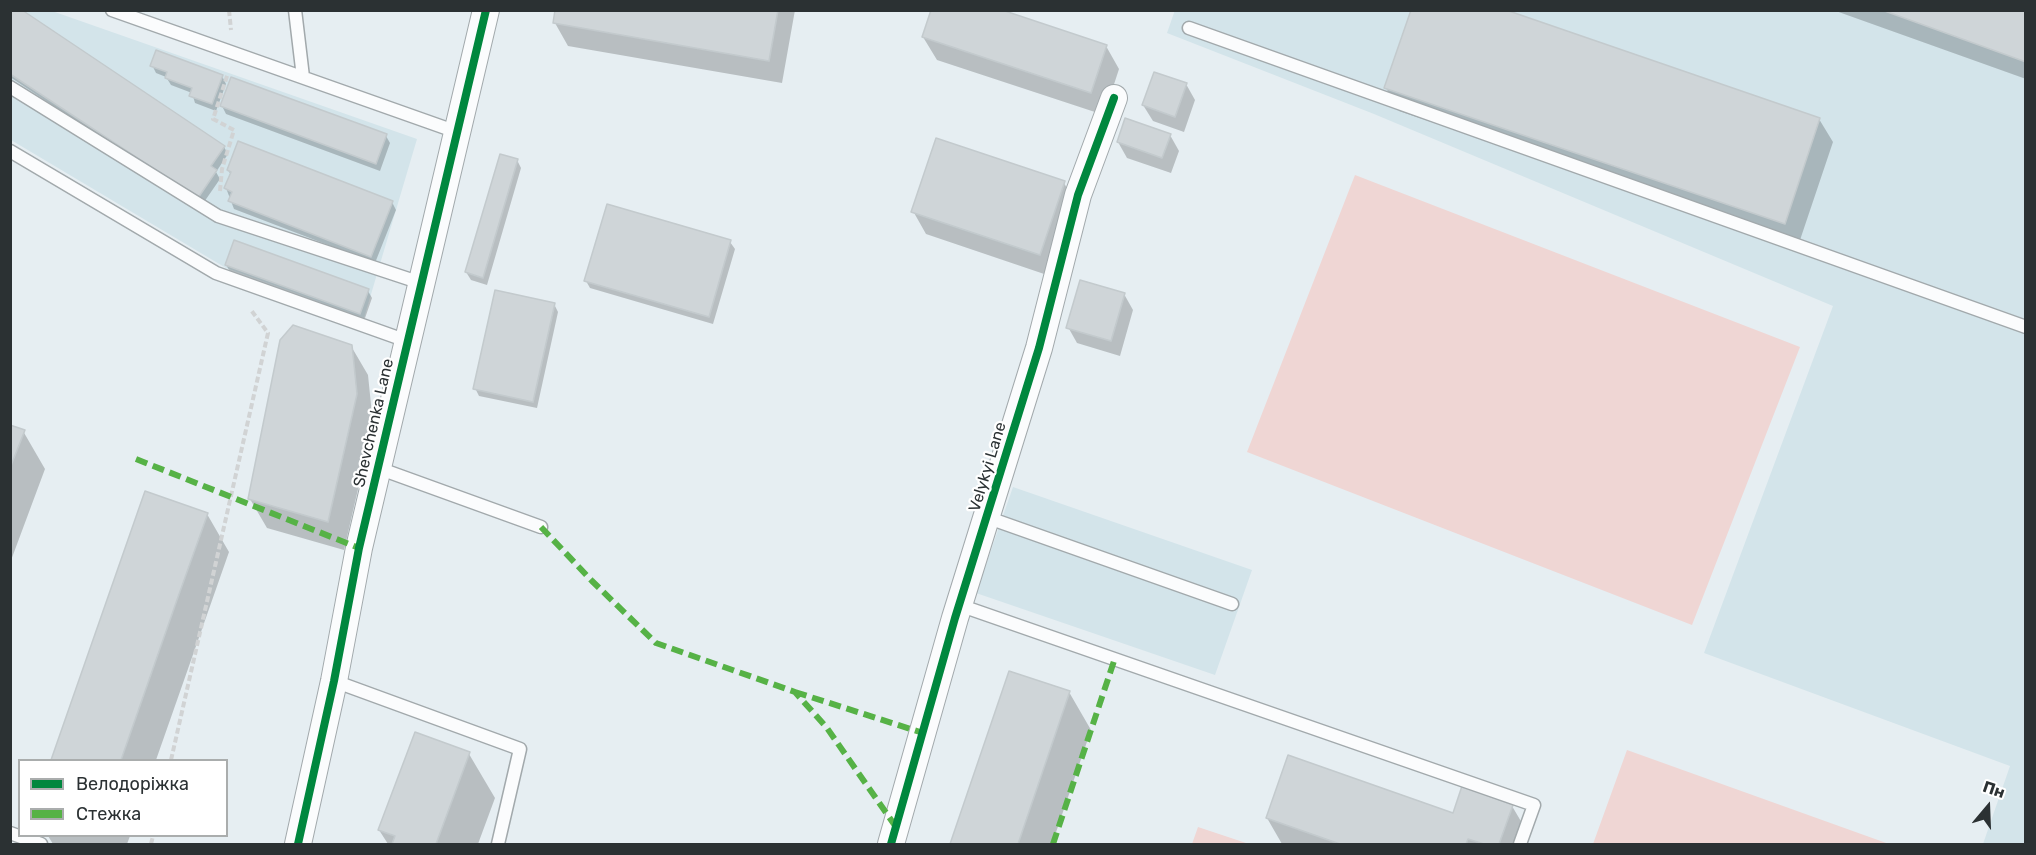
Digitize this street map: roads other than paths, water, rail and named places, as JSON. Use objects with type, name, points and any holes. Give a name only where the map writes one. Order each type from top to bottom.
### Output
[{"type":"street","name":"Shevchenka Lane","points":[[298,844],[378,468],[486,10]]},
{"type":"street","name":"Velykyi Lane","points":[[891,844],[959,605],[1039,348],[1078,195],[1114,98]]},
{"type":"lane","points":[[112,10],[457,132]]},
{"type":"lane","points":[[295,10],[303,77]]},
{"type":"lane","points":[[1189,28],[2025,327]]},
{"type":"lane","points":[[10,87],[218,216],[421,283]]},
{"type":"lane","points":[[10,152],[226,277],[407,341]]},
{"type":"lane","points":[[378,468],[541,527]]},
{"type":"lane","points":[[986,518],[1232,604]]},
{"type":"lane","points":[[959,605],[1534,806],[1520,844]]},
{"type":"lane","points":[[334,681],[520,749],[498,844]]},
{"type":"lane","points":[[19,837],[41,844]]}]
